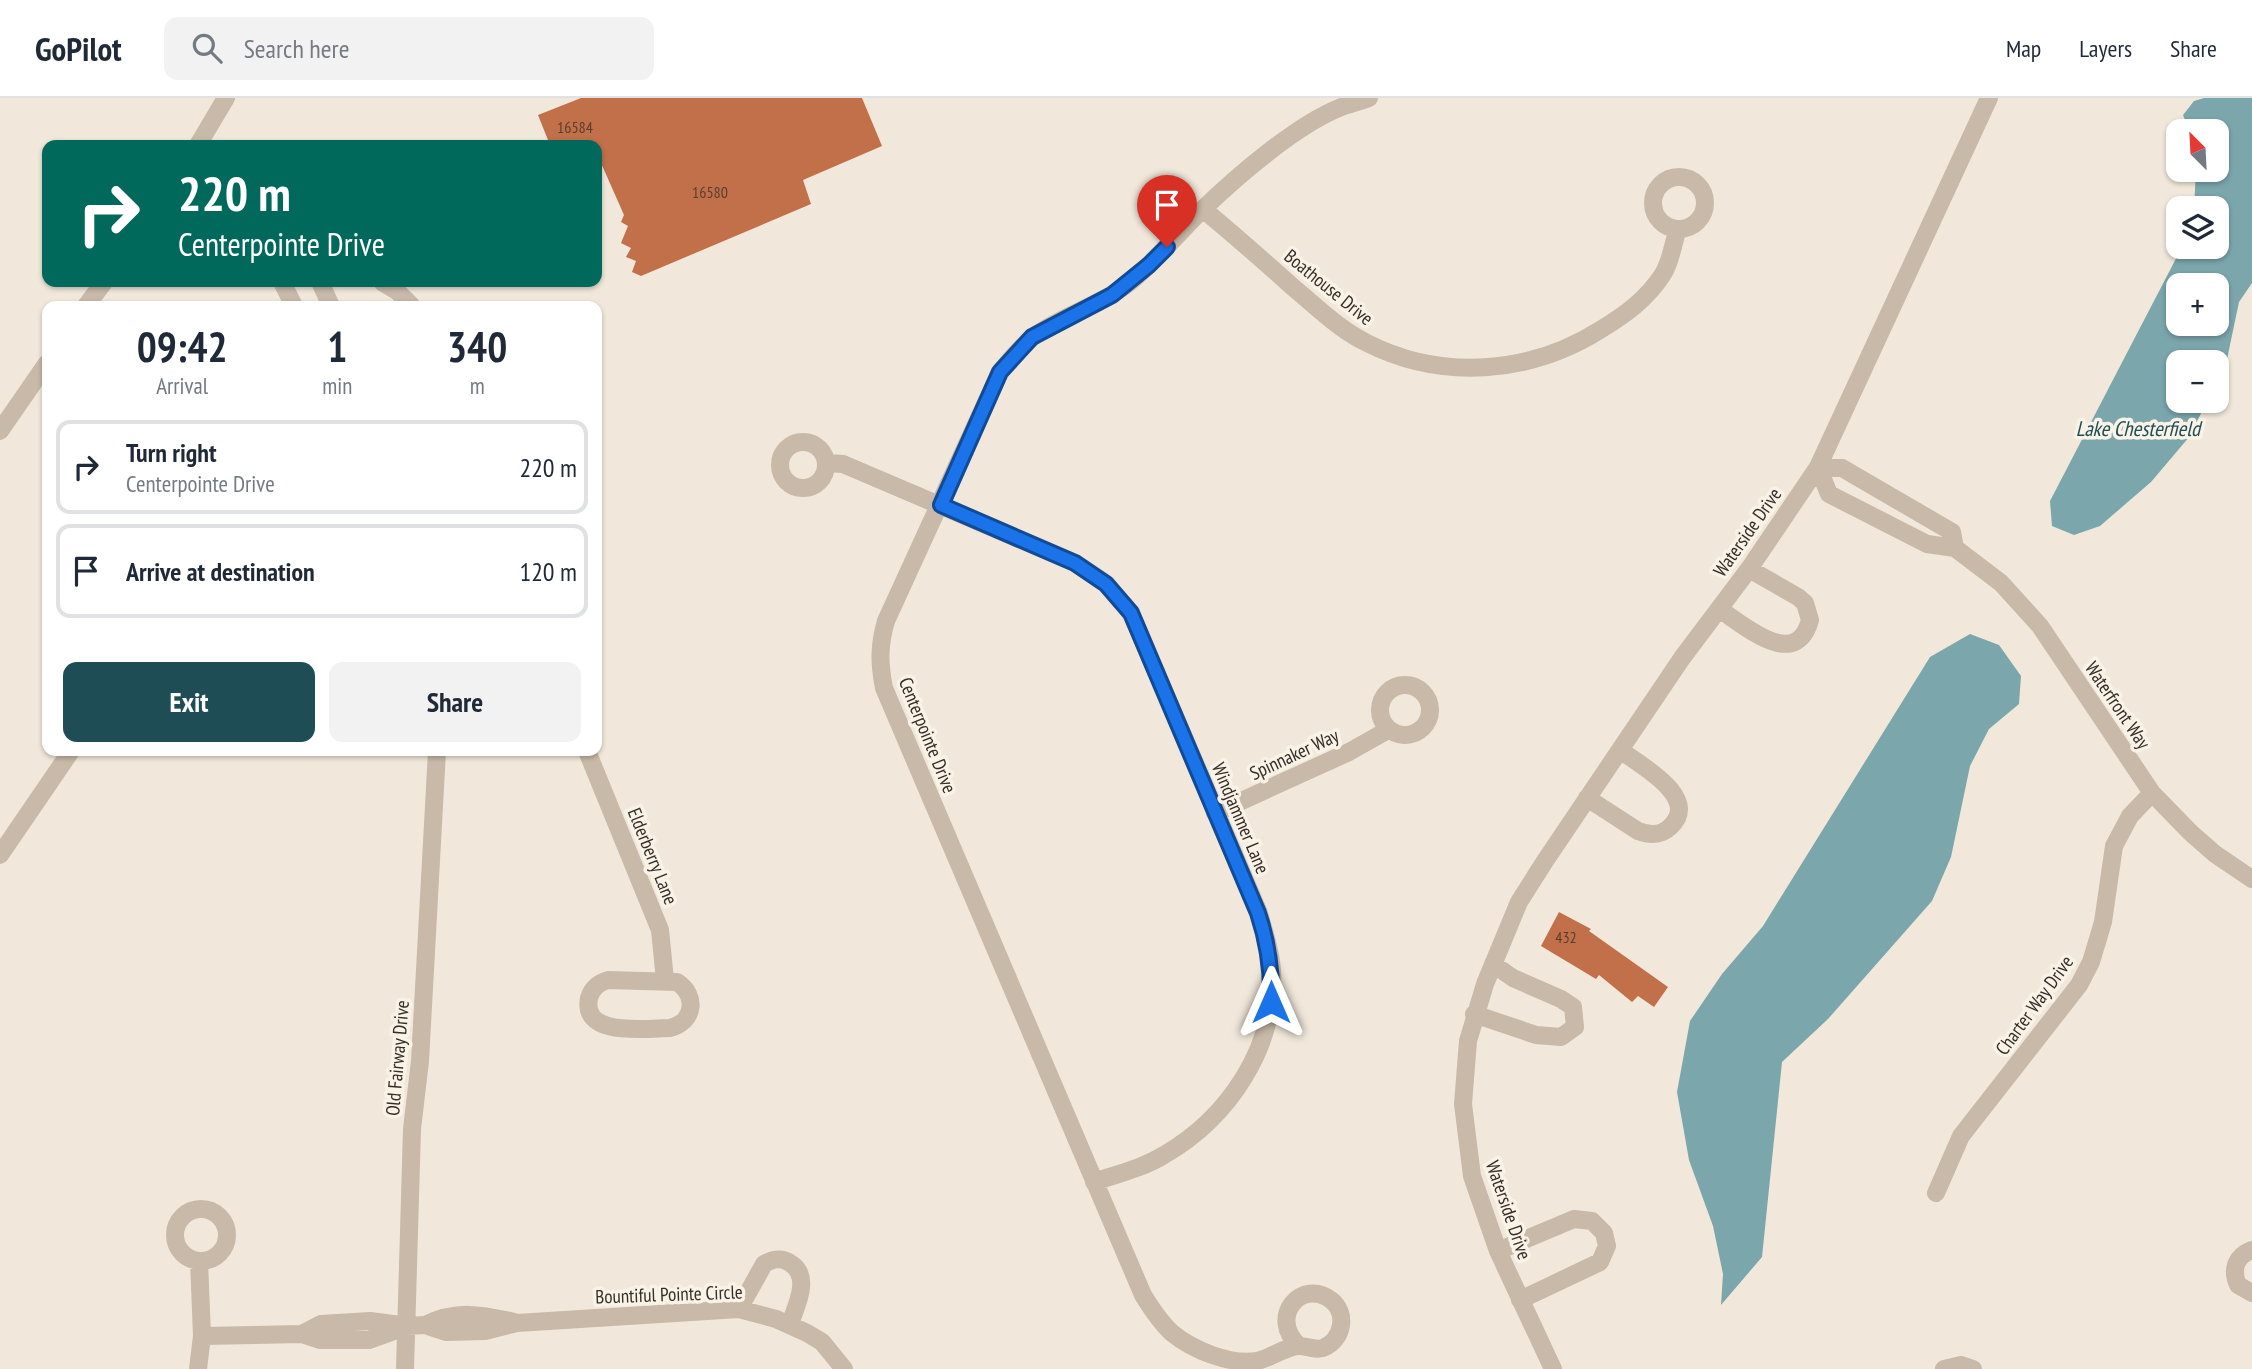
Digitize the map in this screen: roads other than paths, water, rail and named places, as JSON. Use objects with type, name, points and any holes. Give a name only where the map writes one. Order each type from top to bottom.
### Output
[{"type":"street","points":[[201,140],[226,98]]},
{"type":"street","name":"Centerpointe Drive","points":[[1299,1346],[1257,1361],[1231,1360],[1190,1345],[1171,1332],[1143,1295],[884,688],[879,663],[880,641],[886,621],[1000,372],[1013,355],[1032,337],[1104,300],[1130,281],[1203,209],[1281,143],[1335,103],[1369,98]]},
{"type":"street","name":"Waterside Drive","points":[[1553,1369],[1498,1251],[1472,1176],[1463,1104],[1468,1041],[1474,1014],[1520,902],[1620,750],[1818,467],[1989,98]]},
{"type":"street","name":"Boathouse Drive","points":[[1203,209],[1325,314],[1366,343],[1416,360],[1478,368],[1534,361],[1564,350],[1617,320],[1643,300],[1665,272],[1678,229]]},
{"type":"street","points":[[390,287],[407,301]]},
{"type":"street","points":[[0,431],[42,370]]},
{"type":"street","name":"Windjammer Lane","points":[[827,463],[843,464],[1075,563],[1106,584],[1131,613],[1258,913],[1268,944],[1272,991],[1265,1034],[1246,1075],[1228,1101],[1208,1121],[1163,1156],[1094,1182]]},
{"type":"street","name":"Waterfront Way","points":[[1955,548],[1952,532],[1842,468],[1818,467],[1829,494],[1927,544],[1955,548],[2001,583],[2033,618],[2152,793],[2191,833],[2252,879]]},
{"type":"street","points":[[1719,609],[1775,644],[1793,643],[1802,637],[1810,620],[1805,603],[1749,569]]},
{"type":"street","name":"Spinnaker Way","points":[[1215,813],[1349,752],[1388,730]]},
{"type":"street","points":[[1587,799],[1647,834],[1665,831],[1677,819],[1679,810],[1674,792],[1620,750]]},
{"type":"street","points":[[0,855],[68,756]]},
{"type":"street","name":"Old Fairway Drive","points":[[405,1369],[417,1325],[412,1129],[420,1061],[437,756]]},
{"type":"street","name":"Elderberry Lane","points":[[589,756],[660,930],[665,980]]},
{"type":"street","name":"Charter Way Drive","points":[[1936,1193],[1961,1136],[2079,985],[2091,962],[2104,922],[2114,846],[2130,816],[2152,793]]},
{"type":"street","points":[[1474,1014],[1536,1035],[1561,1037],[1575,1027],[1573,1007],[1513,978],[1493,964]]},
{"type":"street","points":[[665,980],[684,986],[692,1001],[690,1015],[678,1026],[614,1028],[595,1021],[590,1014],[590,994],[602,982],[665,980]]},
{"type":"street","points":[[1498,1251],[1574,1219],[1592,1221],[1604,1233],[1607,1246],[1600,1262],[1520,1300]]},
{"type":"street","points":[[2252,1250],[2243,1254],[2234,1270],[2238,1285],[2252,1293]]},
{"type":"street","points":[[739,1309],[764,1264],[771,1260],[787,1261],[796,1267],[802,1281],[790,1324]]},
{"type":"street","points":[[198,1369],[202,1336],[199,1261]]},
{"type":"street","name":"Bountiful Pointe Circle","points":[[417,1325],[446,1332],[485,1331],[517,1323],[739,1309],[790,1324],[822,1342],[844,1369]]},
{"type":"street","points":[[202,1336],[302,1334],[320,1340],[369,1340],[417,1325]]},
{"type":"street","points":[[1944,1369],[1961,1365],[1973,1369]]},
{"type":"water","name":"Lake Chesterfield","points":[[2204,98],[2252,98],[2252,283],[2239,302],[2229,350],[2166,350],[2166,413],[2201,413],[2190,436],[2151,482],[2100,526],[2074,535],[2052,526],[2050,501],[2166,278],[2166,336],[2229,336],[2229,273],[2168,273],[2176,259],[2229,259],[2229,196],[2195,196],[2195,182],[2230,182],[2230,119],[2184,119],[2183,115],[2194,101]]},
{"type":"water","points":[[1970,634],[1999,645],[2021,676],[2019,704],[1989,729],[1970,766],[1951,857],[1932,901],[1828,1019],[1782,1062],[1762,1257],[1721,1305],[1723,1274],[1713,1226],[1689,1160],[1677,1092],[1690,1021],[1722,974],[1763,926],[1930,657]]}]
